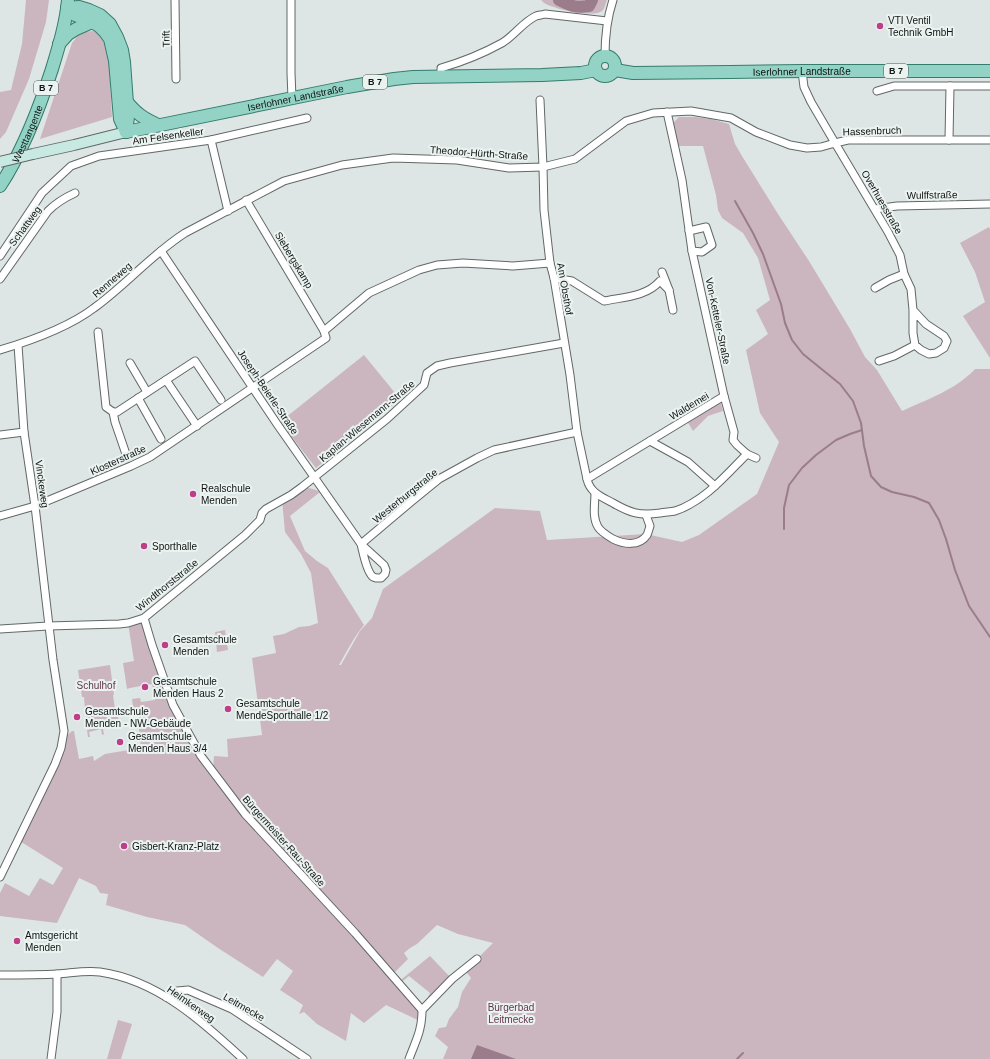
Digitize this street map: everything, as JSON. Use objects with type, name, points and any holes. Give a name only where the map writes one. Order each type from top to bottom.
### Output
[{"type":"main road","points":[[68,4],[75,15],[92,22],[105,32],[110,39],[116,62],[120,118],[126,132]]},
{"type":"main road","points":[[68,4],[88,10],[100,16],[110,24],[117,37],[122,50],[127,102],[128,117],[126,132]]},
{"type":"main road","name":"Westtangente","points":[[0,186],[15,160],[41,102],[59,44],[68,4]]},
{"type":"main road","points":[[59,44],[68,34],[92,22]]},
{"type":"main road","points":[[596,70],[595,66],[597,60],[600,57],[605,56],[614,61],[615,70]]},
{"type":"main road","name":"Iserlohner Landstraße","points":[[126,132],[347,87],[394,79],[441,76],[581,73],[596,70]]},
{"type":"main road","name":"B 7","points":[[596,70],[599,74],[605,76],[612,74],[615,70]]},
{"type":"main road","name":"Iserlohner Landstraße","points":[[615,70],[633,73],[990,71]]},
{"type":"main road","points":[[127,102],[137,114],[158,125]]},
{"type":"street","name":"Trift","points":[[175,0],[176,78]]},
{"type":"street","points":[[291,0],[292,98]]},
{"type":"street","points":[[605,56],[607,21],[612,0]]},
{"type":"street","points":[[441,76],[441,68],[461,62],[503,43],[536,16],[545,14],[607,21]]},
{"type":"street","name":"Hassenbruch","points":[[802,71],[806,93],[835,143],[848,140],[990,140]]},
{"type":"street","points":[[877,91],[894,86],[990,86]]},
{"type":"street","points":[[950,86],[950,140]]},
{"type":"street","name":"Am Obsthof","points":[[540,100],[544,210],[550,262],[570,375],[577,432],[587,479]]},
{"type":"street","name":"Von-Ketteler-Straße","points":[[666,112],[682,180],[692,251],[724,396]]},
{"type":"street","name":"Theodor-Hürth-Straße","points":[[228,211],[284,181],[342,165],[393,158],[457,160],[509,168],[543,167],[576,159],[626,121],[653,113],[697,112],[731,118],[756,132],[790,145],[807,148],[821,147],[835,143]]},
{"type":"street","name":"Am Felsenkeller","points":[[42,193],[71,166],[99,156],[211,140],[307,118]]},
{"type":"street","name":"Iserlohner Landstraße","points":[[0,162],[126,132]]},
{"type":"street","points":[[211,140],[228,211]]},
{"type":"street","name":"Overhuesstraße","points":[[835,143],[875,209],[900,255],[904,274],[911,289],[913,310],[912,333],[915,345]]},
{"type":"street","name":"Schattweg","points":[[0,256],[42,193]]},
{"type":"street","name":"Schattweg","points":[[0,279],[48,211],[63,198],[74,193]]},
{"type":"street","name":"Siebergskamp","points":[[246,200],[324,331]]},
{"type":"street","name":"Wulffstraße","points":[[875,209],[897,206],[990,204]]},
{"type":"street","name":"Renneweg","points":[[0,350],[50,333],[84,316],[172,241],[185,232],[228,211]]},
{"type":"street","points":[[689,231],[706,227],[712,245],[702,252],[692,251]]},
{"type":"street","name":"Joseph-Beierle-Straße","points":[[160,251],[314,478],[361,544],[384,565],[386,570],[382,578],[376,579],[372,576],[361,544]]},
{"type":"street","points":[[324,331],[370,293],[418,270],[437,265],[463,263],[513,266],[550,262]]},
{"type":"street","points":[[662,272],[669,290],[673,310]]},
{"type":"street","points":[[875,288],[904,274]]},
{"type":"street","points":[[554,278],[572,281],[604,301],[641,294],[654,287],[660,281],[669,290]]},
{"type":"street","points":[[879,361],[894,356],[915,345],[929,354],[936,353],[944,348],[947,341],[944,336],[926,324],[913,310]]},
{"type":"street","name":"Klosterstraße","points":[[0,516],[35,506],[150,457],[326,338],[324,331]]},
{"type":"street","points":[[98,332],[106,407],[113,412],[127,457]]},
{"type":"street","name":"Kaplan-Wiesemann-Straße","points":[[314,478],[387,419],[414,395],[424,385],[427,373],[437,366],[564,343]]},
{"type":"street","name":"Vinckeweg","points":[[0,877],[55,764],[64,732],[64,723],[48,626],[35,506],[24,432],[18,345]]},
{"type":"street","points":[[113,412],[117,412],[195,361],[221,400]]},
{"type":"street","points":[[130,363],[147,392]]},
{"type":"street","points":[[166,380],[197,426]]},
{"type":"street","name":"Waldemei","points":[[587,479],[724,396],[734,432],[733,440],[747,454],[756,458]]},
{"type":"street","points":[[138,398],[161,440]]},
{"type":"street","points":[[0,435],[24,432]]},
{"type":"street","name":"Westerburgstraße","points":[[361,544],[439,479],[477,458],[494,450],[577,432]]},
{"type":"street","points":[[650,441],[688,462],[715,486]]},
{"type":"street","points":[[587,479],[591,489],[595,493],[626,511],[646,515],[674,511],[697,500],[715,486],[747,454]]},
{"type":"street","name":"Windthorststraße","points":[[0,628],[123,624],[144,618],[245,535],[260,520],[262,513],[266,509],[291,495],[314,478]]},
{"type":"street","points":[[595,493],[594,516],[598,527],[607,535],[619,542],[628,544],[638,542],[646,536],[650,526],[646,515]]},
{"type":"street","name":"Bürgermeister-Rau-Straße","points":[[144,618],[173,705],[201,756],[245,814],[355,933],[422,1010]]},
{"type":"street","points":[[409,1059],[418,1038],[422,1022],[422,1010],[452,979],[477,959]]},
{"type":"street","name":"Heimkerweg","points":[[0,975],[100,972],[125,978],[166,997],[199,1020],[243,1059]]},
{"type":"street","points":[[51,1059],[58,1012],[57,974]]},
{"type":"street","name":"Leitmecke","points":[[166,997],[177,991],[188,990],[232,1009],[307,1059]]},
{"type":"green space","points":[[26,0],[49,0],[46,22],[29,79],[6,132],[0,139],[0,92],[11,90],[22,44]]},
{"type":"green space","points":[[541,0],[607,0],[602,11],[591,14],[557,8],[546,4]]},
{"type":"green space","points":[[94,31],[103,39],[109,63],[112,117],[40,139],[72,43],[81,32]]},
{"type":"green space","name":"Bürgerbad Leitmecke","points":[[679,117],[695,117],[711,119],[729,124],[735,144],[742,156],[809,261],[865,357],[877,370],[902,411],[950,388],[968,376],[975,369],[990,369],[990,1059],[443,1059],[448,1047],[435,1036],[439,1028],[446,1027],[449,1019],[458,1007],[462,992],[471,978],[464,969],[477,959],[493,943],[458,934],[437,925],[417,944],[404,953],[408,959],[391,976],[397,983],[430,956],[452,979],[422,1010],[422,1022],[386,1005],[364,1023],[351,1013],[346,1041],[317,1024],[304,1012],[299,1014],[303,1005],[280,990],[293,971],[277,959],[263,977],[185,925],[147,917],[106,905],[108,894],[100,893],[96,886],[79,878],[57,923],[0,916],[0,893],[5,883],[29,896],[40,878],[53,885],[63,868],[18,840],[63,739],[74,731],[79,759],[93,756],[94,761],[105,754],[141,748],[139,729],[136,729],[132,699],[140,698],[141,702],[155,700],[152,684],[127,689],[123,663],[134,661],[128,623],[144,618],[173,705],[213,771],[214,756],[228,757],[227,739],[262,735],[252,658],[276,653],[273,636],[284,634],[299,627],[318,623],[311,573],[301,554],[285,532],[282,500],[296,491],[308,488],[320,492],[290,516],[305,551],[328,568],[364,625],[354,639],[339,665],[341,665],[360,631],[372,618],[383,589],[495,508],[540,511],[547,540],[646,534],[682,542],[699,535],[757,494],[779,442],[760,413],[746,350],[768,334],[756,310],[770,300],[758,258],[743,233],[722,218],[718,210],[716,195],[703,146],[678,146],[673,123]],"holes":[[[409,976],[430,993],[422,1010],[399,984]]]},
{"type":"green space","points":[[989,227],[990,358],[963,316],[985,302],[975,272],[960,243]]},
{"type":"green space","points":[[364,355],[400,399],[316,468],[280,422]]},
{"type":"green space","points":[[720,401],[723,411],[708,416],[693,431],[687,421]]},
{"type":"green space","points":[[225,630],[228,650],[217,652],[215,632]]},
{"type":"green space","name":"Schulhof","points":[[110,665],[116,716],[118,716],[119,727],[103,729],[104,734],[102,735],[101,729],[89,732],[90,737],[88,737],[87,730],[92,729],[91,718],[87,718],[86,714],[89,713],[88,710],[85,710],[84,697],[82,697],[78,670]]},
{"type":"green space","points":[[118,1020],[132,1024],[121,1059],[107,1059]]},
{"type":"shaded area","points":[[477,1045],[516,1059],[471,1059]]},
{"type":"waterway","points":[[559,0],[577,7],[589,6],[592,0]]},
{"type":"waterway","points":[[735,201],[763,254],[781,304],[785,323],[792,340],[803,354],[840,384],[853,401],[861,423],[864,446],[871,476],[881,487],[892,492],[914,497],[929,503],[939,520],[955,570],[969,606],[990,637]]},
{"type":"waterway","points":[[784,529],[784,508],[789,485],[802,468],[836,440],[862,430]]},
{"type":"waterway","points":[[737,1059],[743,1053]]},
{"type":"place","name":"VTI Ventil Technik GmbH","points":[[880,26]]},
{"type":"place","name":"Realschule Menden","points":[[193,494]]},
{"type":"place","name":"Sporthalle","points":[[144,546]]},
{"type":"place","name":"Gesamtschule Menden","points":[[165,645]]},
{"type":"place","name":"Gesamtschule Menden Haus 2","points":[[145,687]]},
{"type":"place","name":"Gesamtschule MendeSporthalle 1/2","points":[[228,709]]},
{"type":"place","name":"Gesamtschule Menden - NW-Gebäude","points":[[77,717]]},
{"type":"place","name":"Gesamtschule Menden Haus 3/4","points":[[120,742]]},
{"type":"place","name":"Gisbert-Kranz-Platz","points":[[124,846]]},
{"type":"place","name":"Amtsgericht Menden","points":[[17,941]]}]
